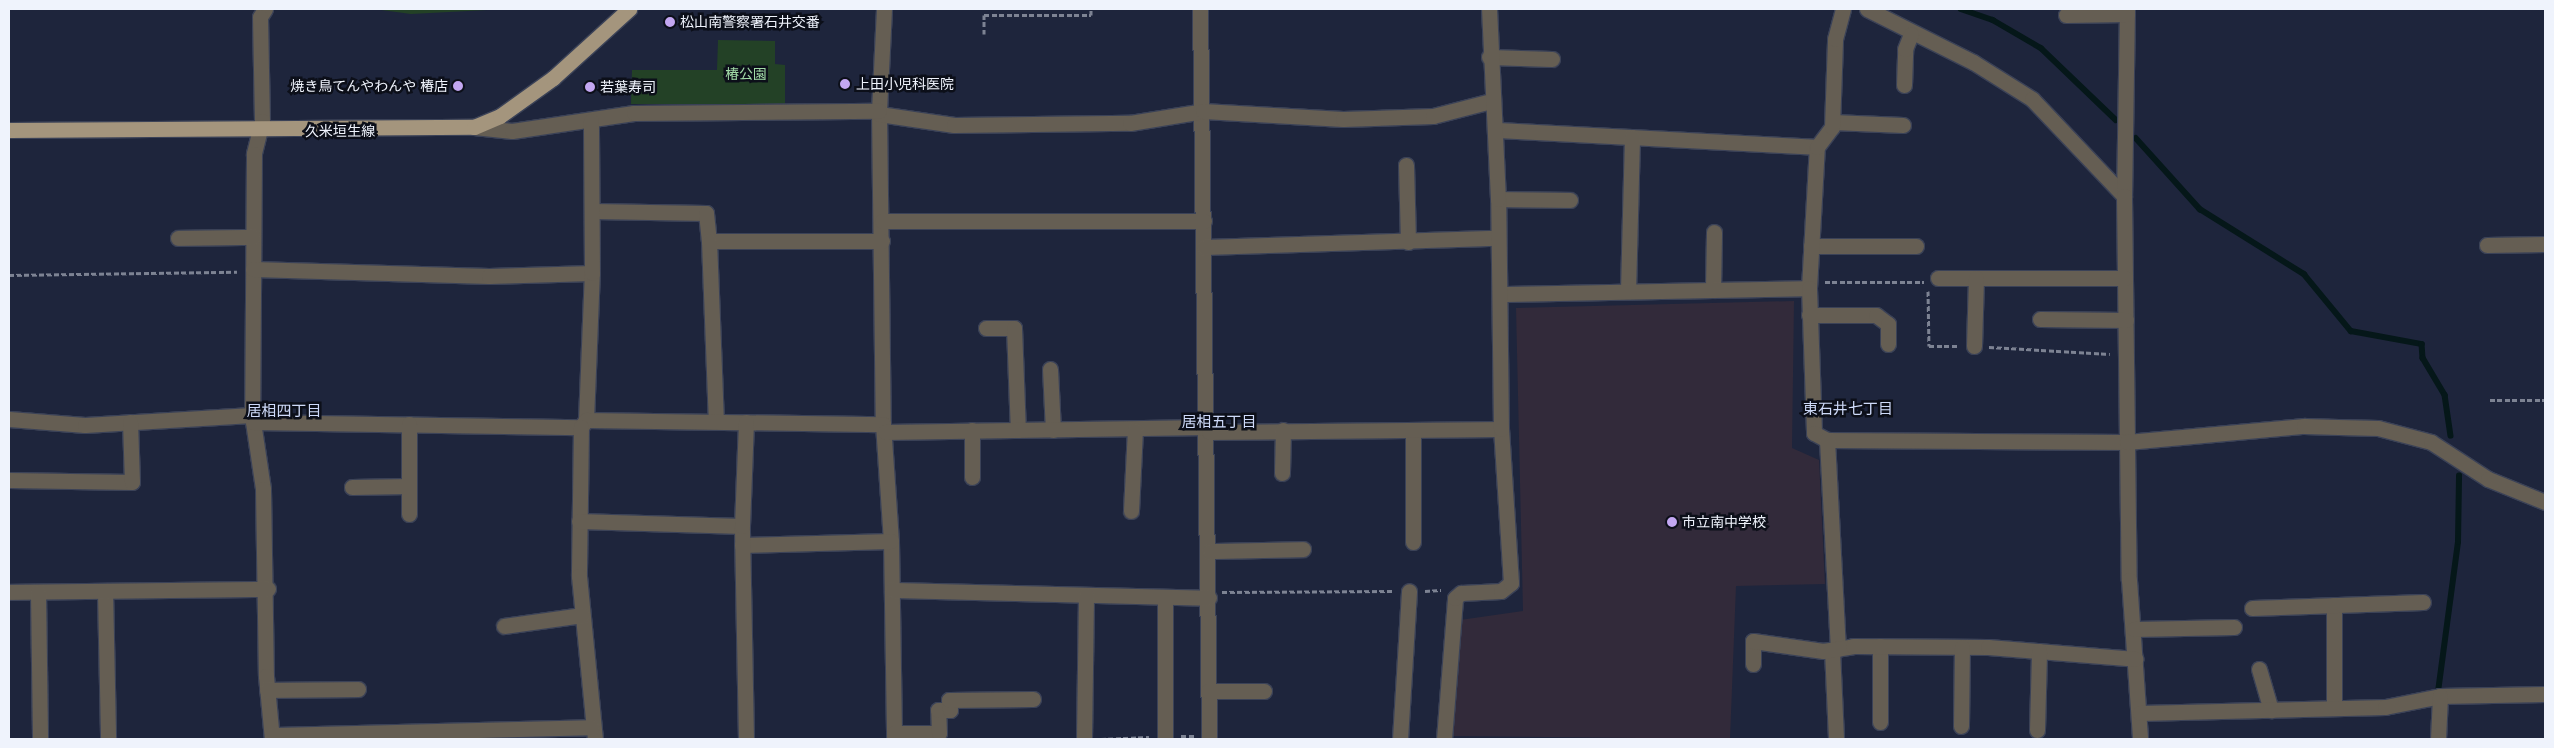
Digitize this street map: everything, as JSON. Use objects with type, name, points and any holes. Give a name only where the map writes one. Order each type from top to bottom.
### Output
[{"type":"main road","name":"久米垣生線","points":[[9,130],[258,132],[474,127],[500,116],[553,78],[629,9]]},
{"type":"street","points":[[265,9],[260,17],[262,121],[258,132],[253,237],[252,418],[263,489],[268,589],[267,690],[272,737],[594,733],[582,614],[579,522],[592,273],[591,121]]},
{"type":"street","points":[[884,9],[879,112],[884,428],[891,541],[894,736],[939,732],[938,710],[950,710],[949,700],[1033,699]]},
{"type":"street","points":[[1200,9],[1210,550],[1209,737]]},
{"type":"street","points":[[1444,739],[1457,594],[1501,591],[1510,583],[1501,429],[1500,294],[1497,238],[1498,199],[1496,130],[1489,57],[1489,9]]},
{"type":"street","points":[[1496,130],[1817,147],[1827,140],[1833,122],[1835,40],[1843,9]]},
{"type":"street","points":[[1867,9],[1911,34],[1972,62],[2032,99],[2124,196]]},
{"type":"street","points":[[2066,15],[2127,12],[2124,196],[2127,442],[2140,739]]},
{"type":"street","points":[[1904,85],[1905,48],[1911,34]]},
{"type":"street","points":[[1489,57],[1552,58]]},
{"type":"street","points":[[474,127],[512,131],[591,121],[634,113],[879,112],[954,125],[1130,123],[1203,111],[1343,119],[1433,116],[1492,101]]},
{"type":"street","points":[[1833,122],[1904,125]]},
{"type":"street","points":[[1628,291],[1632,138]]},
{"type":"street","points":[[1817,147],[1809,288],[1814,434],[1827,440],[2127,442],[2304,426],[2378,428],[2431,442],[2488,479],[2545,502]]},
{"type":"street","points":[[1406,165],[1408,242]]},
{"type":"street","points":[[1498,199],[1570,200]]},
{"type":"street","points":[[593,211],[706,213],[709,241],[716,421]]},
{"type":"street","points":[[882,222],[1204,222]]},
{"type":"street","points":[[1713,290],[1714,232]]},
{"type":"street","points":[[178,238],[253,237]]},
{"type":"street","points":[[1204,247],[1497,238]]},
{"type":"street","points":[[709,241],[882,241]]},
{"type":"street","points":[[2487,245],[2545,244]]},
{"type":"street","points":[[1811,246],[1916,246]]},
{"type":"street","points":[[253,270],[490,276],[592,273]]},
{"type":"street","points":[[1938,278],[2125,278]]},
{"type":"street","points":[[1974,346],[1976,278]]},
{"type":"street","points":[[1500,294],[1809,288]]},
{"type":"street","points":[[1809,316],[1876,315],[1888,324],[1888,344]]},
{"type":"street","points":[[2040,320],[2126,320]]},
{"type":"street","points":[[986,328],[1014,328],[1018,430]]},
{"type":"street","points":[[1050,370],[1053,430]]},
{"type":"street","points":[[9,419],[85,425],[252,418],[410,424],[716,421],[972,430],[1501,429]]},
{"type":"street","points":[[9,480],[132,482],[130,422]]},
{"type":"street","points":[[746,422],[742,526],[746,739]]},
{"type":"street","points":[[409,514],[410,424]]},
{"type":"street","points":[[972,430],[972,477]]},
{"type":"street","points":[[1131,510],[1135,430]]},
{"type":"street","points":[[1282,473],[1283,430]]},
{"type":"street","points":[[1412,430],[1413,542]]},
{"type":"street","points":[[1827,440],[1835,649],[1836,739]]},
{"type":"street","points":[[352,487],[409,486]]},
{"type":"street","points":[[579,522],[742,526]]},
{"type":"street","points":[[742,545],[891,541]]},
{"type":"street","points":[[1210,550],[1303,549]]},
{"type":"street","points":[[9,592],[268,589]]},
{"type":"street","points":[[892,590],[1165,597],[1209,595]]},
{"type":"street","points":[[104,591],[108,739]]},
{"type":"street","points":[[1400,739],[1409,591]]},
{"type":"street","points":[[38,592],[40,739]]},
{"type":"street","points":[[1084,739],[1086,595]]},
{"type":"street","points":[[1165,597],[1165,737]]},
{"type":"street","points":[[2252,608],[2423,602]]},
{"type":"street","points":[[2334,606],[2334,708]]},
{"type":"street","points":[[504,626],[582,614]]},
{"type":"street","points":[[2134,629],[2234,627]]},
{"type":"street","points":[[1753,664],[1753,641],[1835,649],[1880,646],[1962,647],[2039,651],[2136,660]]},
{"type":"street","points":[[1880,646],[1880,722]]},
{"type":"street","points":[[1961,726],[1962,647]]},
{"type":"street","points":[[2038,730],[2039,651]]},
{"type":"street","points":[[2259,668],[2272,710]]},
{"type":"street","points":[[267,690],[358,688]]},
{"type":"street","points":[[1208,691],[1264,691]]},
{"type":"street","points":[[2140,713],[2402,706],[2440,696],[2545,694]]},
{"type":"street","points":[[2438,739],[2440,696]]},
{"type":"path","points":[[984,34],[984,15],[1091,15],[1091,9]]},
{"type":"path","points":[[9,275],[253,270]]},
{"type":"path","points":[[2490,400],[2545,400]]},
{"type":"path","points":[[1209,595],[1450,590],[1457,594]]},
{"type":"path","points":[[1084,739],[1209,737]]},
{"type":"shaded area","name":"市立南中学校","points":[[1794,301],[1792,448],[1819,460],[1825,584],[1736,586],[1730,739],[1451,736],[1460,620],[1523,611],[1516,308]]},
{"type":"green space","points":[[374,9],[506,9],[411,14]]},
{"type":"green space","name":"椿公園","points":[[718,40],[775,41],[775,64],[785,65],[785,104],[631,104],[632,70],[717,70]]},
{"type":"waterway","points":[[1961,9],[1993,20],[2041,48],[2116,120]]},
{"type":"waterway","points":[[2136,138],[2200,209],[2304,274],[2351,331],[2422,344],[2423,358],[2445,395],[2451,436]]},
{"type":"waterway","points":[[2438,692],[2458,542],[2459,476]]},
{"type":"place","name":"松山南警察署石井交番","points":[[670,22]]},
{"type":"place","name":"上田小児科医院","points":[[845,84]]},
{"type":"place","name":"焼き鳥てんやわんや 椿店","points":[[458,86]]},
{"type":"place","name":"若葉寿司","points":[[590,87]]},
{"type":"place","name":"市立南中学校","points":[[1672,522]]},
{"type":"district","name":"東石井七丁目","points":[[1848,409]]},
{"type":"district","name":"居相四丁目","points":[[284,411]]},
{"type":"district","name":"居相五丁目","points":[[1219,422]]}]
